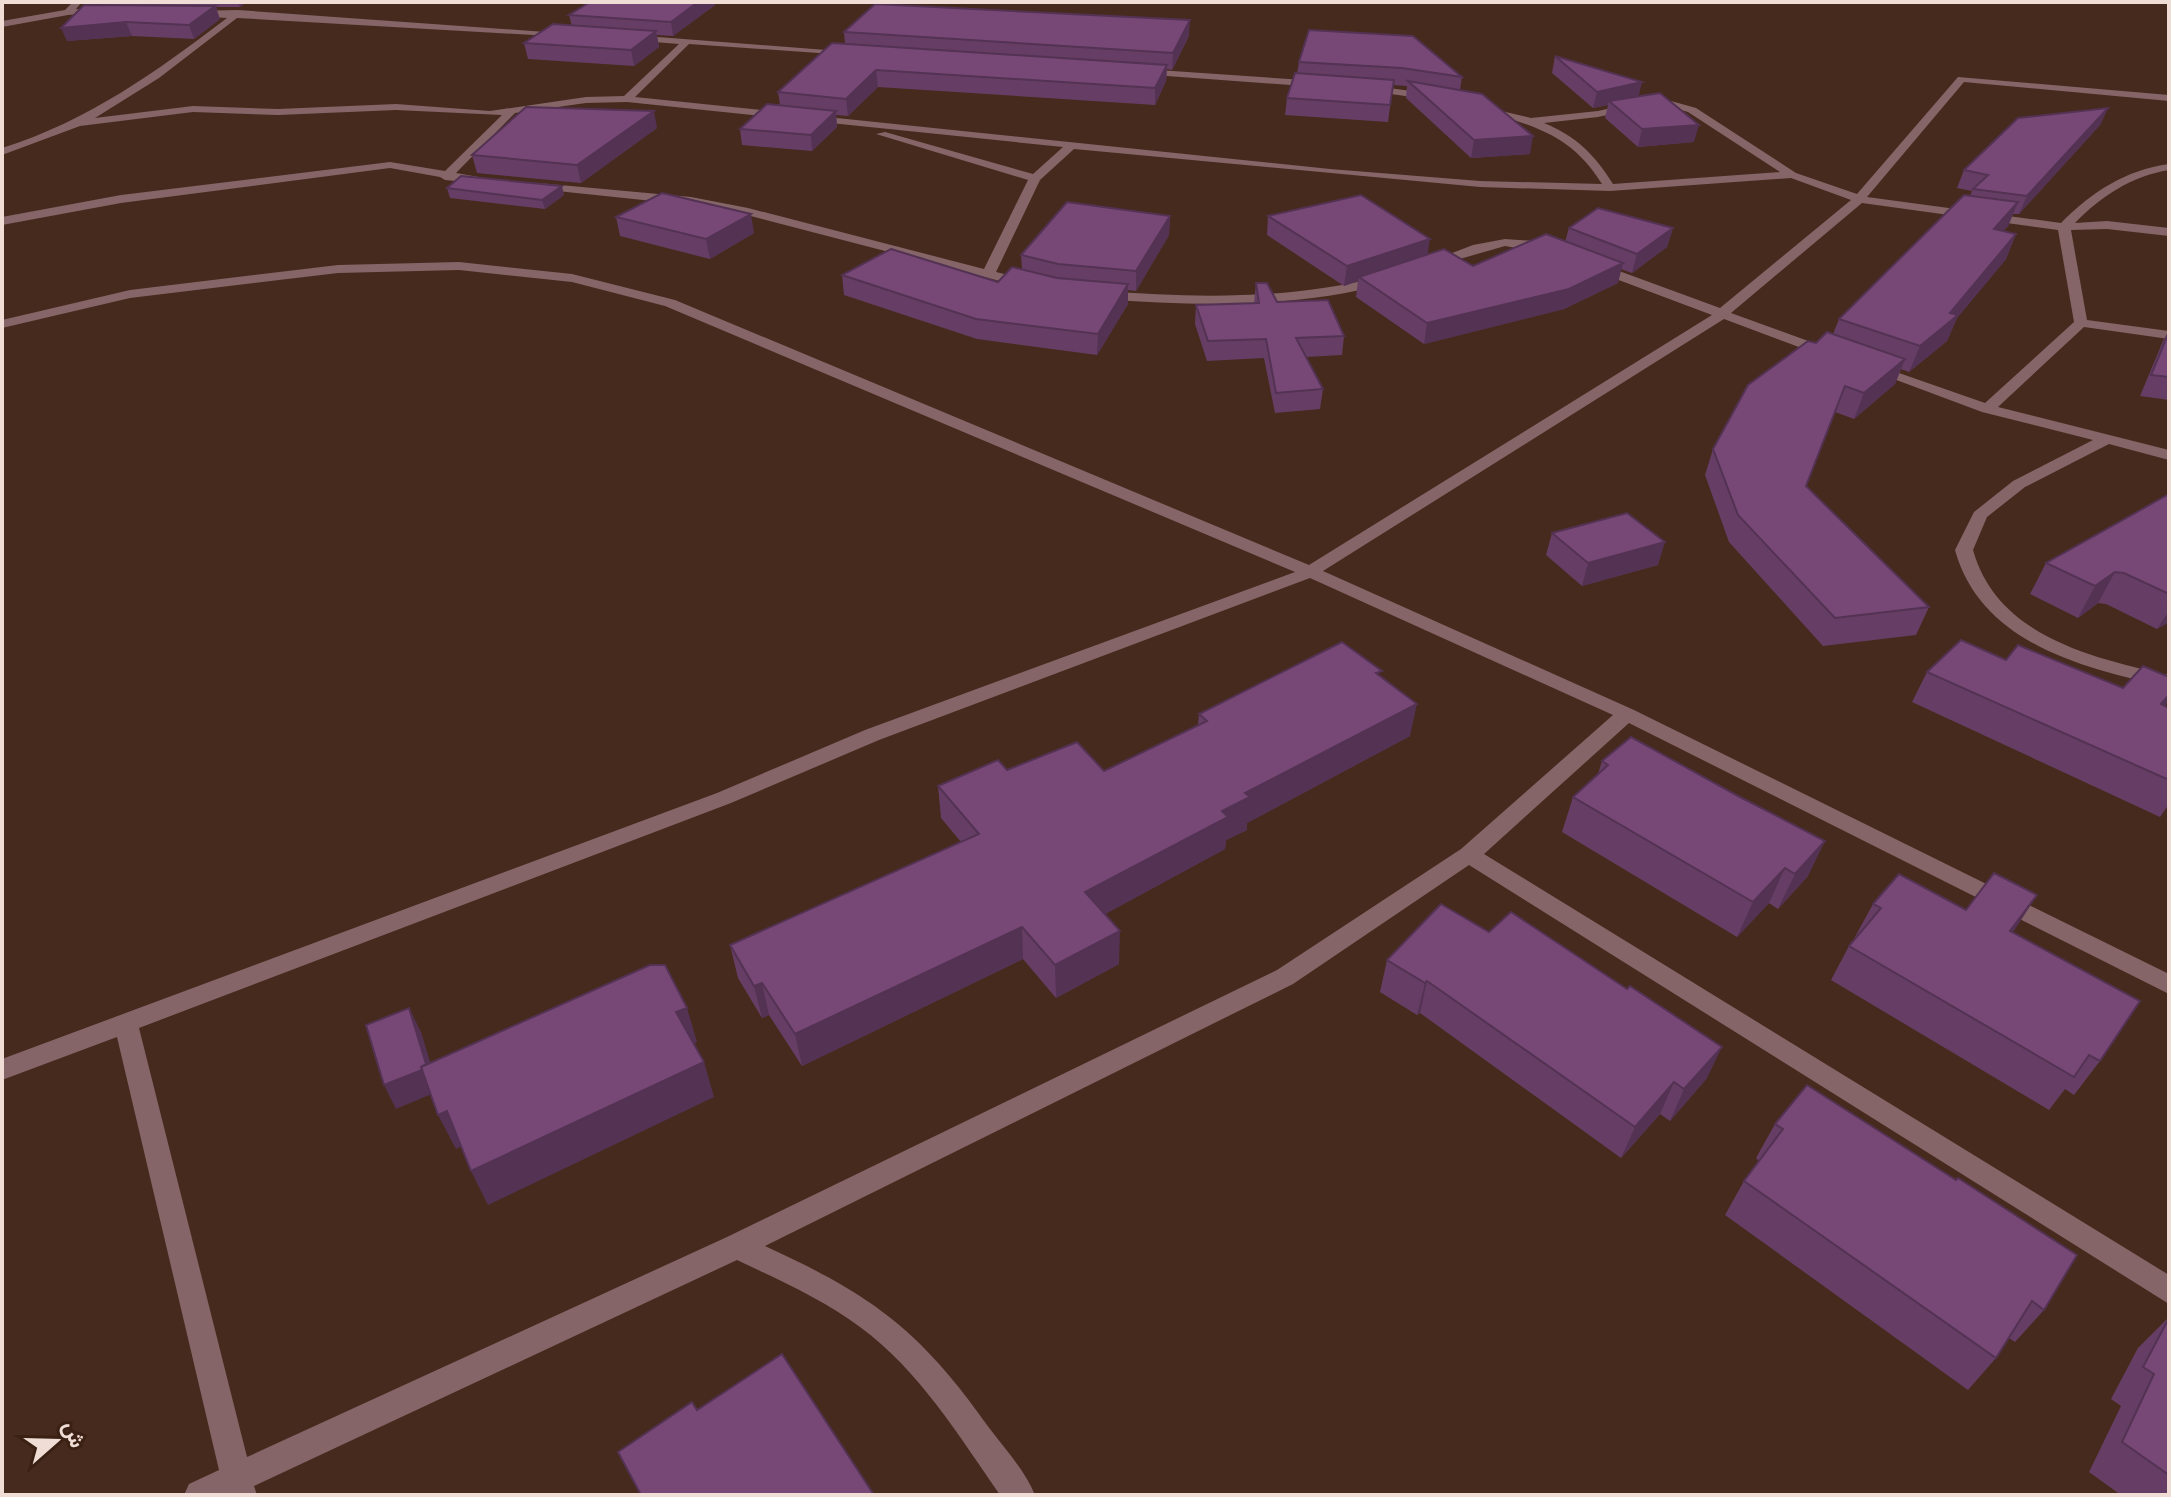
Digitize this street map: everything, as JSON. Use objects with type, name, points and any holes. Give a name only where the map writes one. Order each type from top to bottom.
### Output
[{"type":"street","points":[[68,12],[78,2]]},
{"type":"street","points":[[2,24],[68,12],[111,12]]},
{"type":"street","points":[[183,13],[238,13],[578,34]]},
{"type":"street","points":[[2,152],[47,139],[119,103],[238,13]]},
{"type":"street","points":[[624,37],[862,53]]},
{"type":"street","points":[[627,99],[687,41]]},
{"type":"street","points":[[1132,71],[1323,84]]},
{"type":"street","points":[[2,1070],[724,798],[872,735],[1081,660],[1310,572],[1719,316],[1859,199],[1961,79],[2169,98]]},
{"type":"street","points":[[1355,86],[1446,99]]},
{"type":"street","points":[[82,123],[193,109],[278,112],[396,107],[510,113],[577,101],[627,99],[1074,143],[1330,172],[1480,184],[1610,188],[1792,175]]},
{"type":"street","points":[[1529,121],[1598,114],[1643,104],[1671,104],[1692,110],[1792,175],[1859,199],[2064,227],[2107,225],[2169,232]]},
{"type":"street","points":[[1469,105],[1529,121],[1582,146],[1593,158],[1610,188]]},
{"type":"street","points":[[445,177],[510,113]]},
{"type":"street","points":[[831,119],[1035,178]]},
{"type":"street","points":[[988,275],[1022,198],[1035,178],[1074,143]]},
{"type":"street","points":[[2,221],[121,199],[390,165],[445,177],[505,182]]},
{"type":"street","points":[[2064,227],[2079,211],[2126,178],[2169,167]]},
{"type":"street","points":[[520,184],[653,196],[748,212],[1044,288]]},
{"type":"street","points":[[2064,227],[2081,323]]},
{"type":"street","points":[[1421,267],[1514,239],[1572,258]]},
{"type":"street","points":[[1587,264],[1719,316],[1838,357]]},
{"type":"street","points":[[2,324],[130,294],[338,269],[459,266],[572,278],[685,309],[1310,572],[1627,714],[2169,985]]},
{"type":"street","points":[[1085,294],[1168,299],[1346,293],[1394,276]]},
{"type":"street","points":[[2081,323],[2169,335]]},
{"type":"street","points":[[1987,409],[2081,323]]},
{"type":"street","points":[[1853,362],[1987,409],[2169,455]]},
{"type":"street","points":[[2104,441],[2019,484],[1980,515],[1964,550],[1973,579],[1990,601],[2019,626],[2062,649],[2117,670],[2169,681]]},
{"type":"street","points":[[200,1495],[237,1486],[737,1246],[1285,977],[1469,855],[1627,714]]},
{"type":"street","points":[[1469,855],[2169,1291]]},
{"type":"street","points":[[126,1023],[237,1486]]},
{"type":"street","points":[[737,1246],[830,1290],[889,1331],[949,1399],[1019,1495]]},
{"type":"building","points":[[590,2],[698,2],[671,22],[569,15]]},
{"type":"building","points":[[875,4],[1190,20],[1173,53],[844,32]]},
{"type":"building","points":[[84,5],[215,6],[189,25],[126,22],[61,28]]},
{"type":"building","points":[[553,24],[656,31],[631,50],[524,43]]},
{"type":"building","points":[[1309,30],[1413,36],[1462,77],[1402,68],[1299,62]]},
{"type":"building","points":[[832,43],[1167,65],[1155,88],[876,70],[846,99],[778,92]]},
{"type":"building","points":[[1555,56],[1642,82],[1597,92]]},
{"type":"building","points":[[1295,73],[1394,80],[1390,105],[1287,98]]},
{"type":"building","points":[[1408,81],[1482,94],[1533,136],[1474,140]]},
{"type":"building","points":[[1660,93],[1699,125],[1642,129],[1609,101]]},
{"type":"building","points":[[767,104],[836,111],[811,135],[740,129]]},
{"type":"building","points":[[526,107],[654,111],[577,165],[472,155]]},
{"type":"building","points":[[2108,108],[2027,196],[1973,189],[1988,175],[1964,170],[2018,118]]},
{"type":"building","points":[[461,176],[562,186],[542,200],[447,188]]},
{"type":"building","points":[[662,193],[751,214],[706,239],[616,217]]},
{"type":"building","points":[[1361,195],[1430,239],[1347,266],[1268,216]]},
{"type":"building","points":[[1964,195],[2018,202],[1994,229],[2016,234],[1950,313],[1958,315],[1920,346],[1839,319]]},
{"type":"building","points":[[1067,202],[1170,216],[1136,271],[1058,264],[1021,255]]},
{"type":"building","points":[[1598,208],[1673,228],[1637,254],[1569,228]]},
{"type":"building","points":[[1546,234],[1623,263],[1569,289],[1427,323],[1359,277],[1444,249],[1473,266]]},
{"type":"building","points":[[891,249],[998,282],[1012,267],[1057,278],[1128,284],[1098,334],[976,319],[842,275]]},
{"type":"building","points":[[1256,283],[1267,283],[1277,302],[1328,300],[1344,336],[1296,338],[1323,389],[1276,393],[1266,339],[1208,341],[1196,305],[1259,303]]},
{"type":"building","points":[[1827,332],[1905,359],[1864,393],[1845,386],[1806,486],[1929,607],[1835,618],[1738,515],[1713,449],[1748,385],[1808,341],[1816,343]]},
{"type":"building","points":[[2169,332],[2169,377],[2151,375]]},
{"type":"building","points":[[2169,494],[2169,594],[2124,573],[2115,572],[2095,586],[2046,563]]},
{"type":"building","points":[[1627,513],[1665,542],[1588,563],[1552,533]]},
{"type":"building","points":[[1961,640],[2006,660],[2018,645],[2123,688],[2143,666],[2169,677],[2169,695],[2161,704],[2169,708],[2169,780],[1927,672]]},
{"type":"building","points":[[1342,642],[1382,671],[1376,673],[1417,704],[1245,793],[1250,797],[1222,811],[1228,817],[1085,892],[1120,931],[1055,965],[1022,927],[795,1034],[762,983],[754,986],[730,945],[979,834],[938,786],[998,760],[1007,770],[1077,742],[1104,771],[1207,721],[1199,714]]},
{"type":"building","points":[[1631,737],[1825,841],[1795,874],[1785,868],[1753,902],[1573,797],[1608,765],[1602,761]]},
{"type":"building","points":[[1994,873],[2037,895],[2010,931],[2140,1001],[2100,1061],[2089,1055],[2074,1077],[1849,946],[1881,908],[1873,904],[1899,874],[1966,910]]},
{"type":"building","points":[[1441,904],[1489,932],[1511,912],[1722,1047],[1684,1089],[1674,1082],[1635,1127],[1427,981],[1425,983],[1387,960]]},
{"type":"building","points":[[650,965],[665,965],[687,1008],[676,1012],[704,1062],[471,1171],[447,1111],[438,1115],[421,1067]]},
{"type":"building","points":[[409,1008],[426,1064],[421,1067],[422,1070],[384,1085],[366,1025]]},
{"type":"building","points":[[1807,1085],[2077,1255],[2044,1310],[2032,1301],[1996,1358],[1744,1181],[1783,1129],[1775,1124]]},
{"type":"building","points":[[2169,1318],[2169,1475],[2122,1442],[2154,1374],[2143,1367]]},
{"type":"building","points":[[782,1354],[874,1495],[641,1495],[618,1452],[692,1402],[697,1410]]}]
